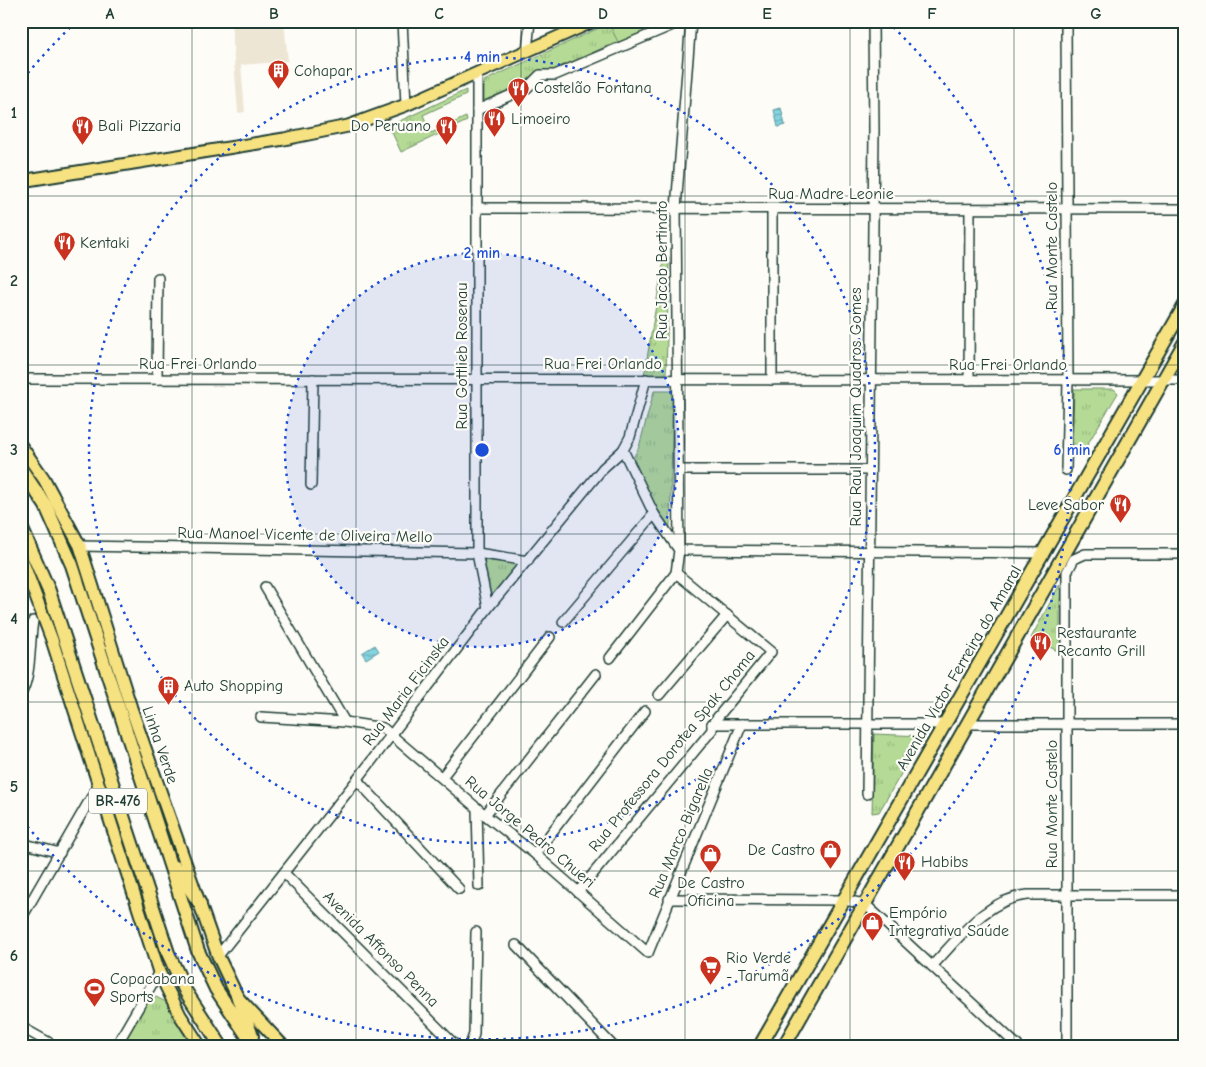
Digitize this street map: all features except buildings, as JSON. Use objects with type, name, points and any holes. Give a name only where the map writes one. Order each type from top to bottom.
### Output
[{"type":"highway","name":"Avenida Victor Ferreira do Amaral","points":[[760,1046],[1185,306]]},
{"type":"highway","points":[[784,1046],[1185,342]]},
{"type":"highway","name":"Linha Verde","points":[[21,468],[46,506],[72,565],[206,969],[227,1007],[255,1046]]},
{"type":"highway","name":"BR-476","points":[[21,527],[49,591],[168,953],[186,992],[222,1046]]},
{"type":"highway","points":[[166,853],[200,904]]},
{"type":"highway","points":[[238,998],[255,1046]]},
{"type":"main road","points":[[21,181],[304,136],[362,122],[406,105],[594,21]]},
{"type":"main road","name":"Linha Verde","points":[[21,446],[44,479],[80,546],[131,708],[218,956],[238,998],[283,1046]]},
{"type":"main road","points":[[21,557],[42,610],[159,972],[180,1015],[200,1046]]},
{"type":"street","points":[[402,21],[406,105]]},
{"type":"street","points":[[527,51],[530,21]]},
{"type":"street","points":[[477,110],[527,88],[540,74],[555,75],[682,21]]},
{"type":"street","name":"Rua Jacob Bertinato","points":[[676,573],[679,550],[679,470],[676,208],[691,21]]},
{"type":"street","name":"Rua Raul Joaquim Quadros Gomes","points":[[867,794],[870,380],[874,209],[873,21]]},
{"type":"street","name":"Rua Monte Castelo","points":[[1066,21],[1068,380],[1066,470]]},
{"type":"street","name":"Rua Gottlieb Rosenau","points":[[477,73],[477,553],[488,608]]},
{"type":"street","name":"Rua Madre Leonie","points":[[477,208],[1185,209]]},
{"type":"street","points":[[772,208],[772,380]]},
{"type":"street","points":[[969,380],[970,209]]},
{"type":"street","points":[[157,379],[158,278]]},
{"type":"street","name":"Rua Frei Orlando","points":[[21,379],[1185,380]]},
{"type":"street","points":[[312,485],[313,379]]},
{"type":"street","points":[[646,379],[630,437],[624,450],[654,514],[679,550],[1043,553]]},
{"type":"street","name":"Rua Maria Ficinska","points":[[218,956],[357,780],[488,608],[603,468],[624,450]]},
{"type":"street","points":[[679,470],[870,470]]},
{"type":"street","points":[[563,622],[654,514]]},
{"type":"street","name":"Rua Manoel Vicente de Oliveira Mello","points":[[80,546],[477,553],[528,561]]},
{"type":"street","name":"Rua Monte Castelo","points":[[1068,1046],[1066,578],[1070,562],[1079,556],[1090,554],[1185,554]]},
{"type":"street","points":[[610,658],[676,573],[726,615],[659,695]]},
{"type":"street","points":[[264,587],[345,722]]},
{"type":"street","name":"Rua Professora Dorotea Spak Choma","points":[[578,892],[712,730],[712,724],[771,652],[726,615]]},
{"type":"street","points":[[21,694],[29,678],[25,663],[33,622]]},
{"type":"street","points":[[442,776],[550,637]]},
{"type":"street","points":[[485,815],[596,674]]},
{"type":"street","points":[[534,854],[645,711]]},
{"type":"street","name":"Rua Jorge Pedro Chueri","points":[[261,717],[376,725],[391,734],[648,953]]},
{"type":"street","points":[[712,724],[945,724]]},
{"type":"street","name":"Rua Marco Bigarella","points":[[648,953],[742,724]]},
{"type":"street","points":[[967,724],[1185,724]]},
{"type":"street","points":[[357,780],[459,889]]},
{"type":"street","points":[[21,919],[99,784]]},
{"type":"street","points":[[477,808],[478,886]]},
{"type":"street","points":[[21,843],[60,853]]},
{"type":"street","name":"Avenida Affonso Penna","points":[[284,873],[456,1046]]},
{"type":"street","points":[[932,966],[982,914],[1006,898],[1028,895],[1185,895]]},
{"type":"street","points":[[669,899],[844,900],[865,904],[1018,1046]]},
{"type":"street","points":[[470,1046],[474,1034],[476,932]]},
{"type":"street","points":[[516,945],[613,1046]]},
{"type":"street","points":[[116,1046],[159,972]]},
{"type":"street","points":[[21,1027],[55,1046]]},
{"type":"shaded area","points":[[231,21],[284,21],[288,61],[241,65],[245,112],[238,113]]},
{"type":"green space","points":[[614,21],[673,21],[618,46],[607,46],[554,70],[539,71],[526,85],[484,103],[484,81]]},
{"type":"green space","points":[[620,21],[649,21],[653,29],[619,44],[610,26]]},
{"type":"green space","points":[[466,90],[466,95],[423,115],[431,133],[466,117],[467,121],[401,152],[389,126]]},
{"type":"green space","points":[[669,257],[666,377],[644,376],[664,258]]},
{"type":"green space","points":[[1074,389],[1114,389],[1118,393],[1080,457],[1072,453]]},
{"type":"green space","points":[[654,391],[673,391],[670,527],[666,529],[632,460],[639,447]]},
{"type":"green space","points":[[482,560],[518,563],[491,597]]},
{"type":"green space","points":[[1060,584],[1060,652],[1031,638]]},
{"type":"green space","points":[[874,734],[923,736],[879,812],[872,813]]},
{"type":"green space","points":[[156,997],[166,1002],[192,1046],[120,1046],[148,999]]},
{"type":"water","points":[[781,108],[785,125],[778,127],[774,110]]},
{"type":"water","points":[[375,645],[379,651],[366,659],[362,653]]},
{"type":"place","name":"Cohapar","points":[[278,90]]},
{"type":"place","name":"Costelão Fontana","points":[[518,107]]},
{"type":"place","name":"Limoeiro","points":[[495,138]]},
{"type":"place","name":"Bali Pizzaria","points":[[82,145]]},
{"type":"place","name":"Do Peruano","points":[[447,145]]},
{"type":"place","name":"Kentaki","points":[[64,262]]},
{"type":"place","name":"Leve Sabor","points":[[1120,524]]},
{"type":"place","name":"Restaurante Recanto Grill","points":[[1041,661]]},
{"type":"place","name":"Auto Shopping","points":[[168,705]]},
{"type":"place","name":"De Castro","points":[[831,869]]},
{"type":"place","name":"De Castro Oficina","points":[[711,873]]},
{"type":"place","name":"Habibs","points":[[905,881]]},
{"type":"place","name":"Empório Integrativa Saúde","points":[[873,941]]},
{"type":"place","name":"Rio Verde - Tarumã","points":[[710,986]]},
{"type":"place","name":"Copacabana Sports","points":[[94,1007]]}]
